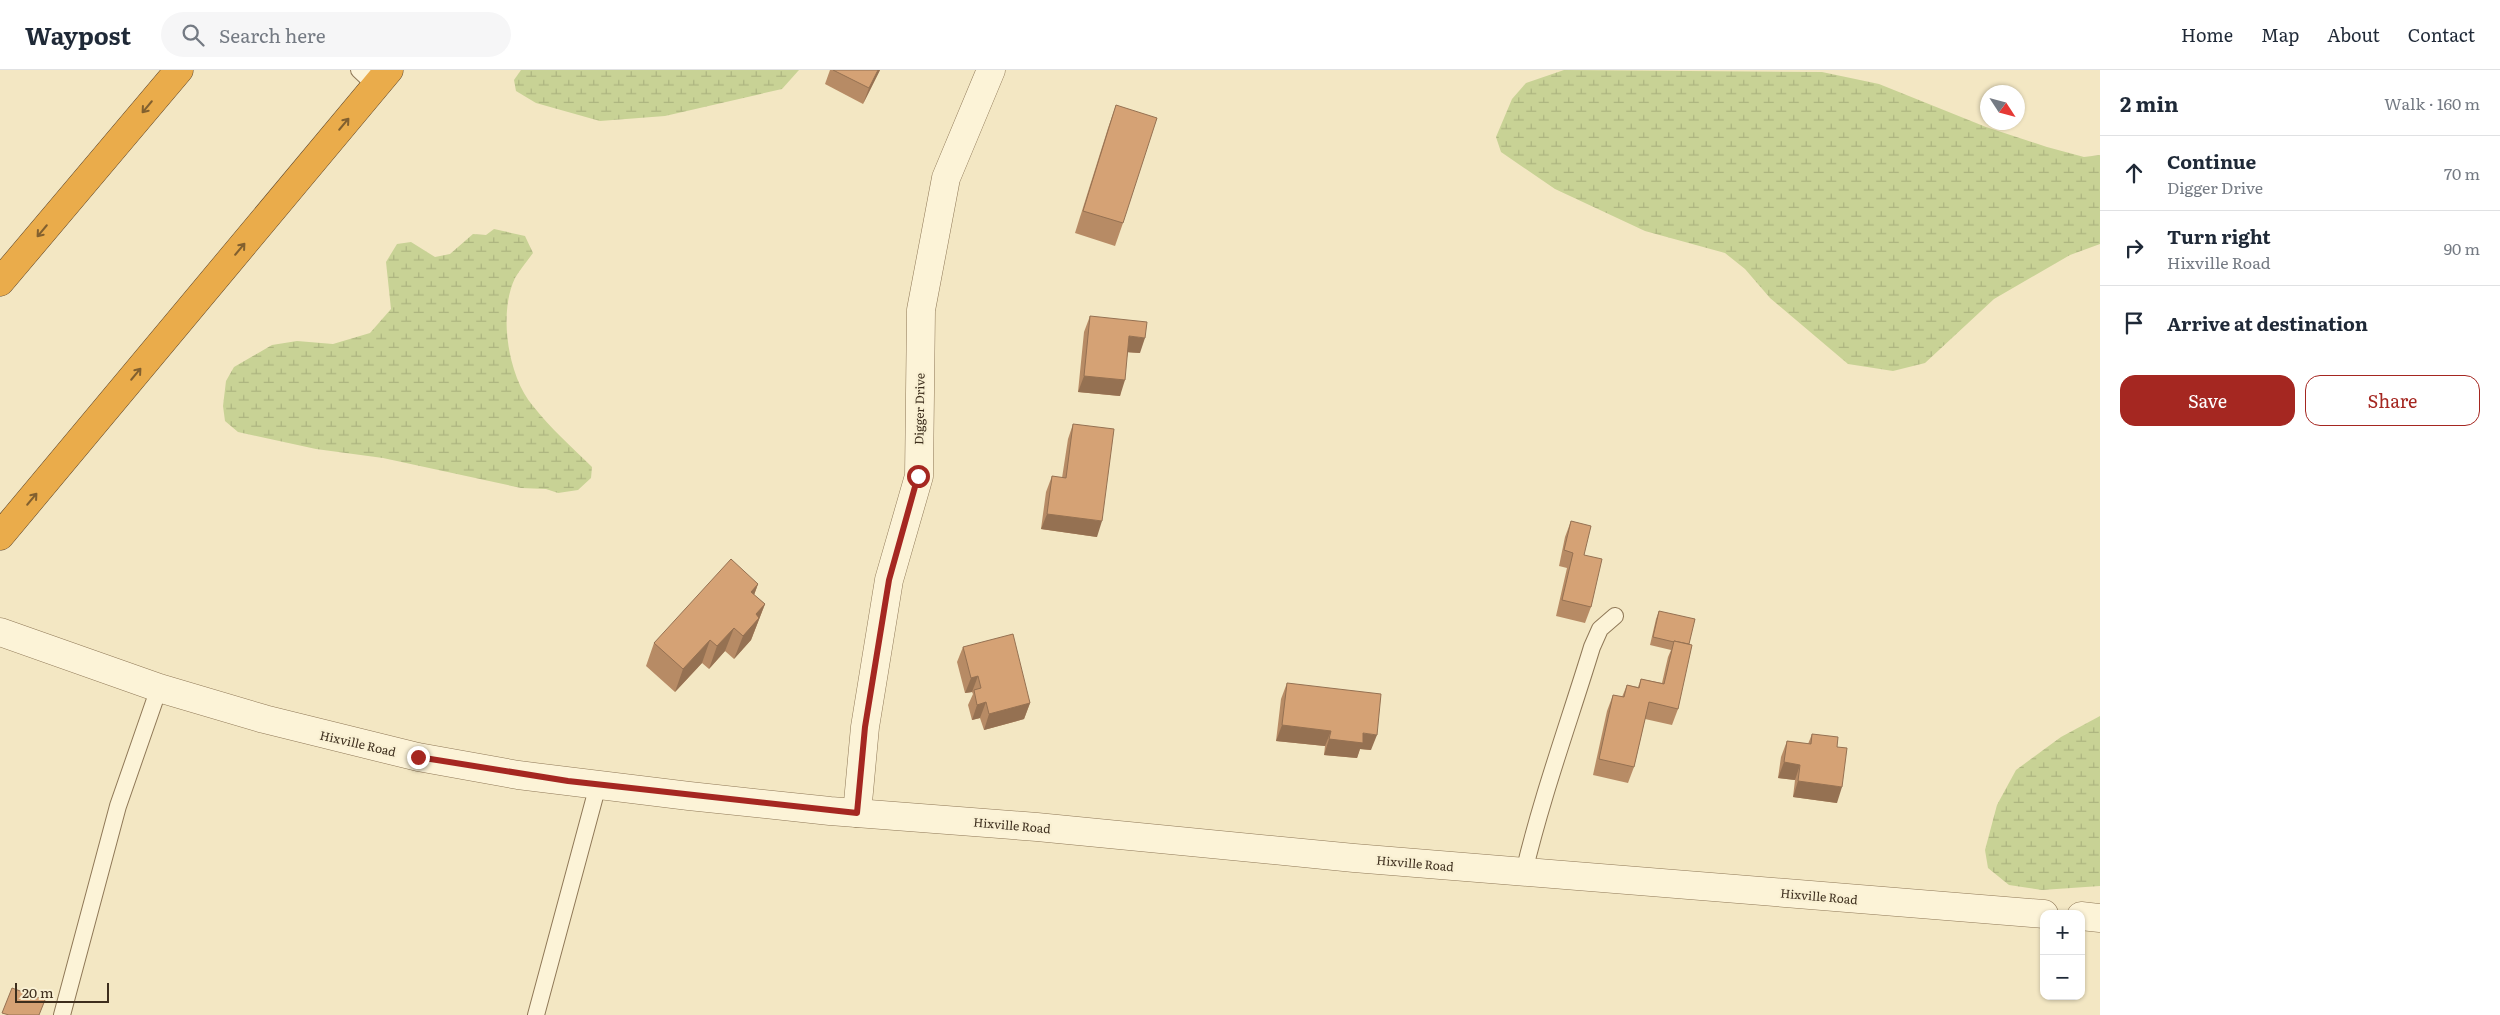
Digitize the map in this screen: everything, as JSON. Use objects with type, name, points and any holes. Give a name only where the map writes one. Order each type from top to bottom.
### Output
[{"type":"highway","points":[[0,282],[179,70]]},
{"type":"highway","points":[[0,536],[375,75]]},
{"type":"street","name":"Digger Drive","points":[[857,813],[865,727],[889,580],[918,476],[921,310],[946,178],[991,70]]},
{"type":"street","name":"Hixville Road","points":[[0,632],[159,688],[264,719],[392,751],[477,768],[598,785],[857,813],[1037,827],[1524,872],[2040,914]]},
{"type":"street","points":[[2085,916],[2100,918]]},
{"type":"lane","points":[[1524,872],[1536,819],[1556,764],[1592,646],[1600,628],[1615,616]]},
{"type":"lane","points":[[62,1015],[118,806],[159,688]]},
{"type":"lane","points":[[536,1015],[598,785]]},
{"type":"green space","points":[[521,70],[799,70],[782,89],[665,116],[600,121],[536,103],[516,91],[514,80]]},
{"type":"green space","points":[[1564,70],[1822,72],[1879,84],[1980,125],[1980,130],[1995,130],[2084,157],[2100,155],[2100,244],[2070,255],[1994,299],[1925,363],[1893,371],[1848,364],[1770,298],[1745,269],[1725,253],[1645,231],[1555,189],[1501,152],[1496,137],[1512,99],[1526,83]]},
{"type":"green space","points":[[494,229],[525,236],[533,253],[515,278],[510,292],[507,309],[508,344],[517,379],[524,394],[547,422],[592,467],[591,478],[578,490],[558,493],[546,489],[521,488],[383,458],[316,449],[238,432],[225,421],[223,406],[226,381],[234,367],[272,345],[297,341],[333,344],[370,333],[391,309],[386,262],[397,244],[411,242],[435,257],[450,254],[473,234],[486,235]]},
{"type":"green space","points":[[2100,716],[2100,886],[2042,890],[2009,885],[1988,868],[1985,850],[1997,805],[2016,770],[2061,737]]},
{"type":"building","points":[[833,70],[878,70],[869,88]]},
{"type":"building","points":[[1116,105],[1157,118],[1123,223],[1083,211]]},
{"type":"building","points":[[1090,316],[1147,322],[1145,338],[1129,336],[1125,380],[1084,376]]},
{"type":"building","points":[[1073,424],[1114,429],[1102,521],[1047,514],[1052,476],[1066,478]]},
{"type":"building","points":[[1571,521],[1591,526],[1584,555],[1602,559],[1591,607],[1562,600],[1573,553],[1564,550]]},
{"type":"building","points":[[731,559],[758,584],[751,592],[765,604],[756,614],[759,618],[743,636],[734,628],[717,646],[710,640],[683,669],[654,643]]},
{"type":"building","points":[[1659,611],[1695,619],[1689,644],[1653,637]]},
{"type":"building","points":[[1013,634],[1030,703],[989,714],[986,702],[977,705],[974,690],[981,688],[978,676],[971,678],[963,647]]},
{"type":"building","points":[[1674,641],[1692,645],[1678,709],[1649,702],[1634,767],[1599,759],[1613,695],[1624,697],[1627,685],[1639,688],[1641,679],[1664,684]]},
{"type":"building","points":[[1287,683],[1381,694],[1377,735],[1363,733],[1363,743],[1329,739],[1331,731],[1282,725]]},
{"type":"building","points":[[1812,734],[1838,737],[1837,747],[1847,748],[1842,787],[1798,781],[1800,765],[1784,762],[1787,741],[1811,744]]},
{"type":"building","points":[[12,988],[45,1000],[39,1015],[9,1015],[2,1013]]},
{"type":"route","points":[[418,757],[518,775],[760,804],[857,813],[865,727],[889,580],[918,476]]}]
